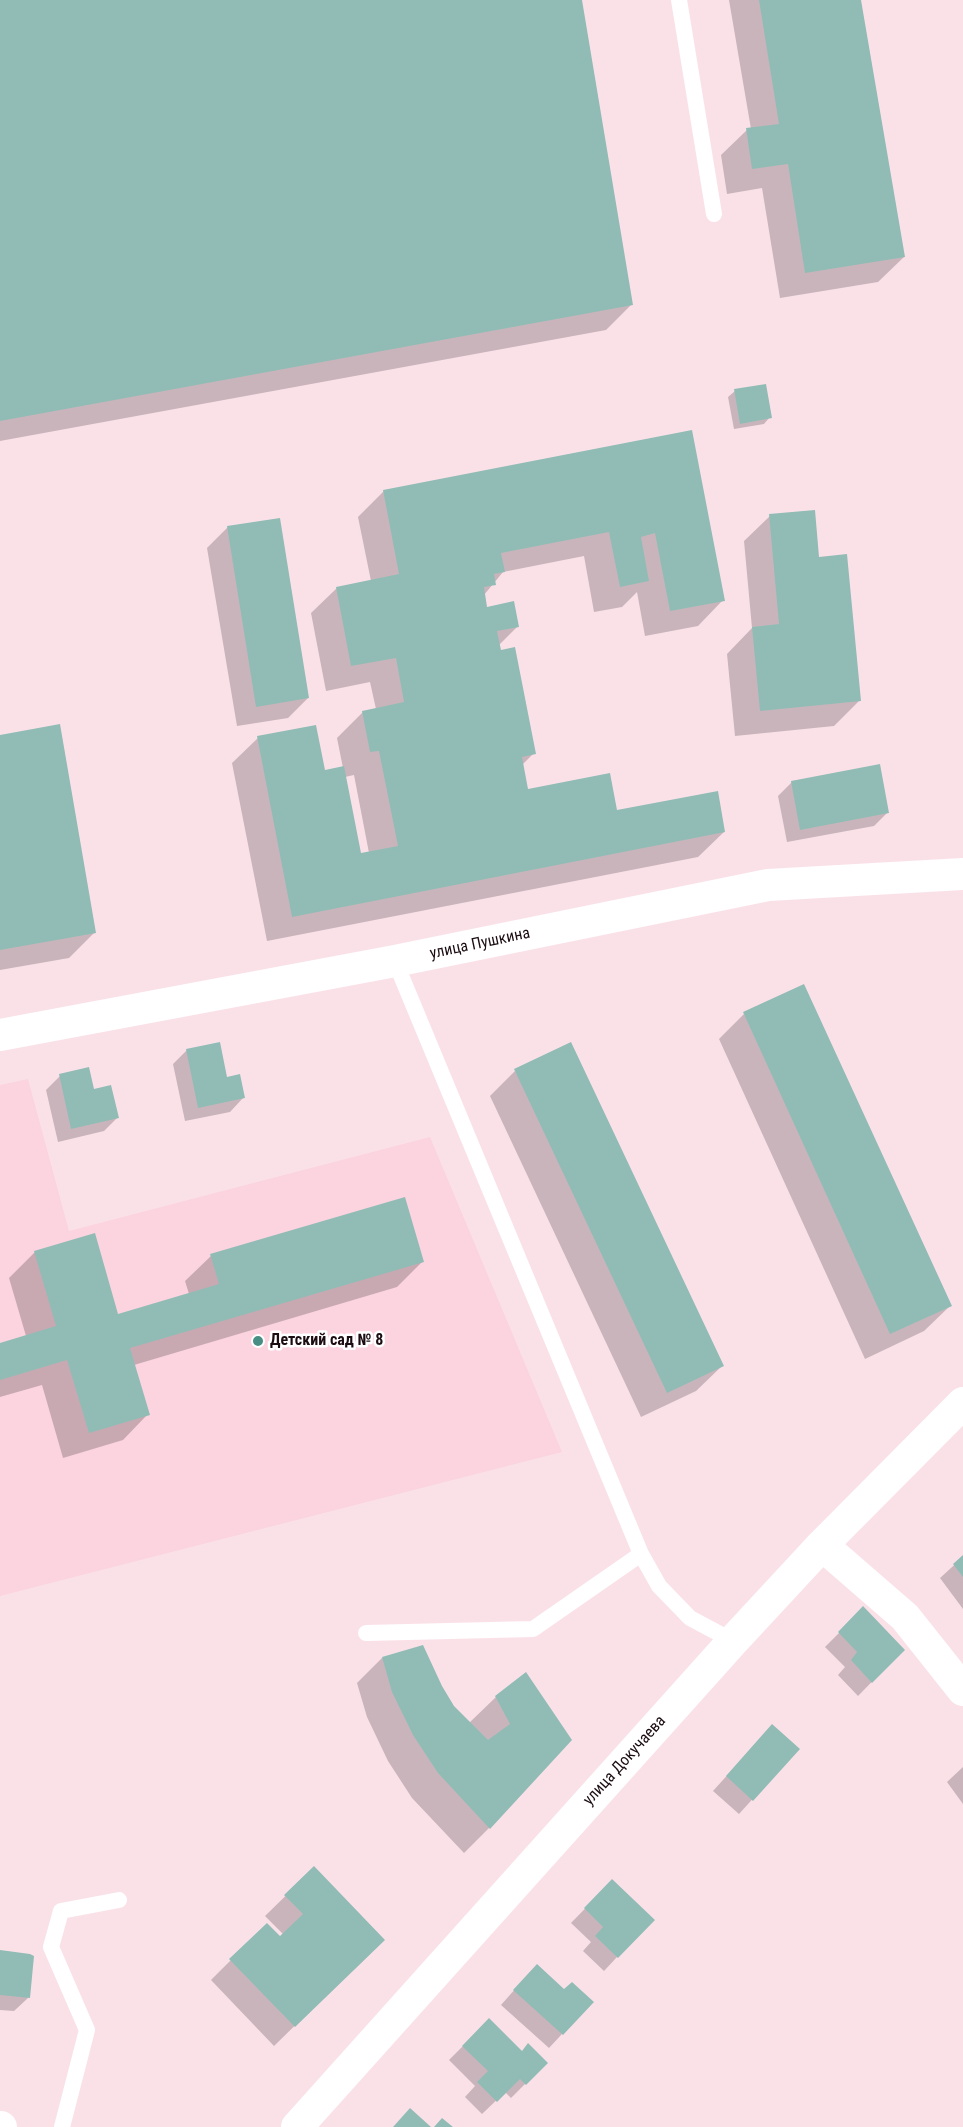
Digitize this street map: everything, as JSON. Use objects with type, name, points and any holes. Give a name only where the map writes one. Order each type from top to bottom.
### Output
[{"type":"street","name":"улица Пушкина","points":[[0,1035],[395,961],[768,885],[963,874]]},
{"type":"street","name":"улица Докучаева","points":[[297,2127],[733,1641],[822,1545],[963,1403]]},
{"type":"street","points":[[822,1545],[905,1617],[963,1690]]},
{"type":"lane","points":[[680,0],[714,214]]},
{"type":"lane","points":[[395,961],[640,1554],[659,1586],[690,1618],[733,1641]]},
{"type":"lane","points":[[366,1633],[533,1629],[640,1554]]},
{"type":"lane","points":[[62,2127],[87,2030],[51,1947],[61,1911],[119,1900]]},
{"type":"shaded area","name":"Детский сад № 8","points":[[28,1079],[69,1231],[430,1137],[562,1452],[0,1596],[0,1085]]},
{"type":"building","points":[[0,0],[582,0],[633,305],[0,421]]},
{"type":"building","points":[[759,0],[861,0],[905,257],[805,273],[788,164],[752,169],[746,128],[779,124]]},
{"type":"building","points":[[766,384],[772,418],[740,424],[734,389]]},
{"type":"building","points":[[692,430],[725,601],[670,611],[655,533],[641,537],[649,581],[620,587],[609,532],[501,553],[505,572],[494,574],[496,585],[484,587],[487,607],[514,601],[519,627],[497,631],[501,650],[515,647],[536,754],[522,757],[528,789],[610,773],[617,810],[718,791],[725,832],[292,917],[257,736],[316,725],[325,770],[344,766],[361,853],[398,846],[379,751],[370,752],[362,711],[404,702],[396,658],[351,666],[336,587],[399,574],[383,490]]},
{"type":"building","points":[[815,510],[819,557],[847,554],[861,701],[760,711],[752,627],[779,624],[769,514]]},
{"type":"building","points":[[280,518],[309,698],[256,707],[227,526]]},
{"type":"building","points":[[60,724],[96,933],[0,950],[0,735]]},
{"type":"building","points":[[880,764],[889,813],[800,830],[791,781]]},
{"type":"building","points":[[804,984],[952,1306],[890,1334],[743,1012]]},
{"type":"building","points":[[220,1042],[227,1077],[240,1074],[245,1098],[198,1108],[186,1049]]},
{"type":"building","points":[[571,1042],[724,1366],[667,1393],[514,1069]]},
{"type":"building","points":[[89,1067],[94,1089],[111,1085],[119,1118],[71,1129],[59,1074]]},
{"type":"building","points":[[405,1197],[424,1262],[130,1348],[150,1415],[89,1433],[67,1360],[0,1380],[0,1343],[56,1326],[34,1251],[95,1233],[118,1314],[219,1284],[210,1254]]},
{"type":"building","points":[[963,1555],[963,1577],[953,1564]]},
{"type":"building","points":[[863,1606],[905,1650],[872,1683],[851,1660],[857,1652],[838,1632]]},
{"type":"building","points":[[423,1645],[454,1706],[488,1740],[510,1724],[495,1696],[526,1672],[572,1740],[490,1829],[438,1773],[413,1735],[392,1692],[382,1657]]},
{"type":"building","points":[[772,1724],[800,1749],[753,1801],[726,1776]]},
{"type":"building","points":[[314,1866],[385,1940],[295,2027],[229,1959],[267,1923],[280,1936],[303,1914],[284,1895]]},
{"type":"building","points":[[612,1879],[655,1920],[618,1958],[595,1936],[603,1927],[584,1908]]},
{"type":"building","points":[[0,1950],[34,1956],[30,1998],[0,1995]]},
{"type":"building","points":[[537,1964],[564,1989],[572,1982],[594,2002],[563,2035],[513,1990]]},
{"type":"building","points":[[489,2018],[522,2051],[528,2043],[548,2063],[526,2085],[520,2079],[497,2102],[477,2082],[488,2071],[462,2046]]},
{"type":"building","points":[[410,2108],[431,2127],[393,2127]]},
{"type":"building","points":[[442,2118],[453,2127],[434,2127]]},
{"type":"place","name":"Детский сад № 8","points":[[258,1341]]}]
